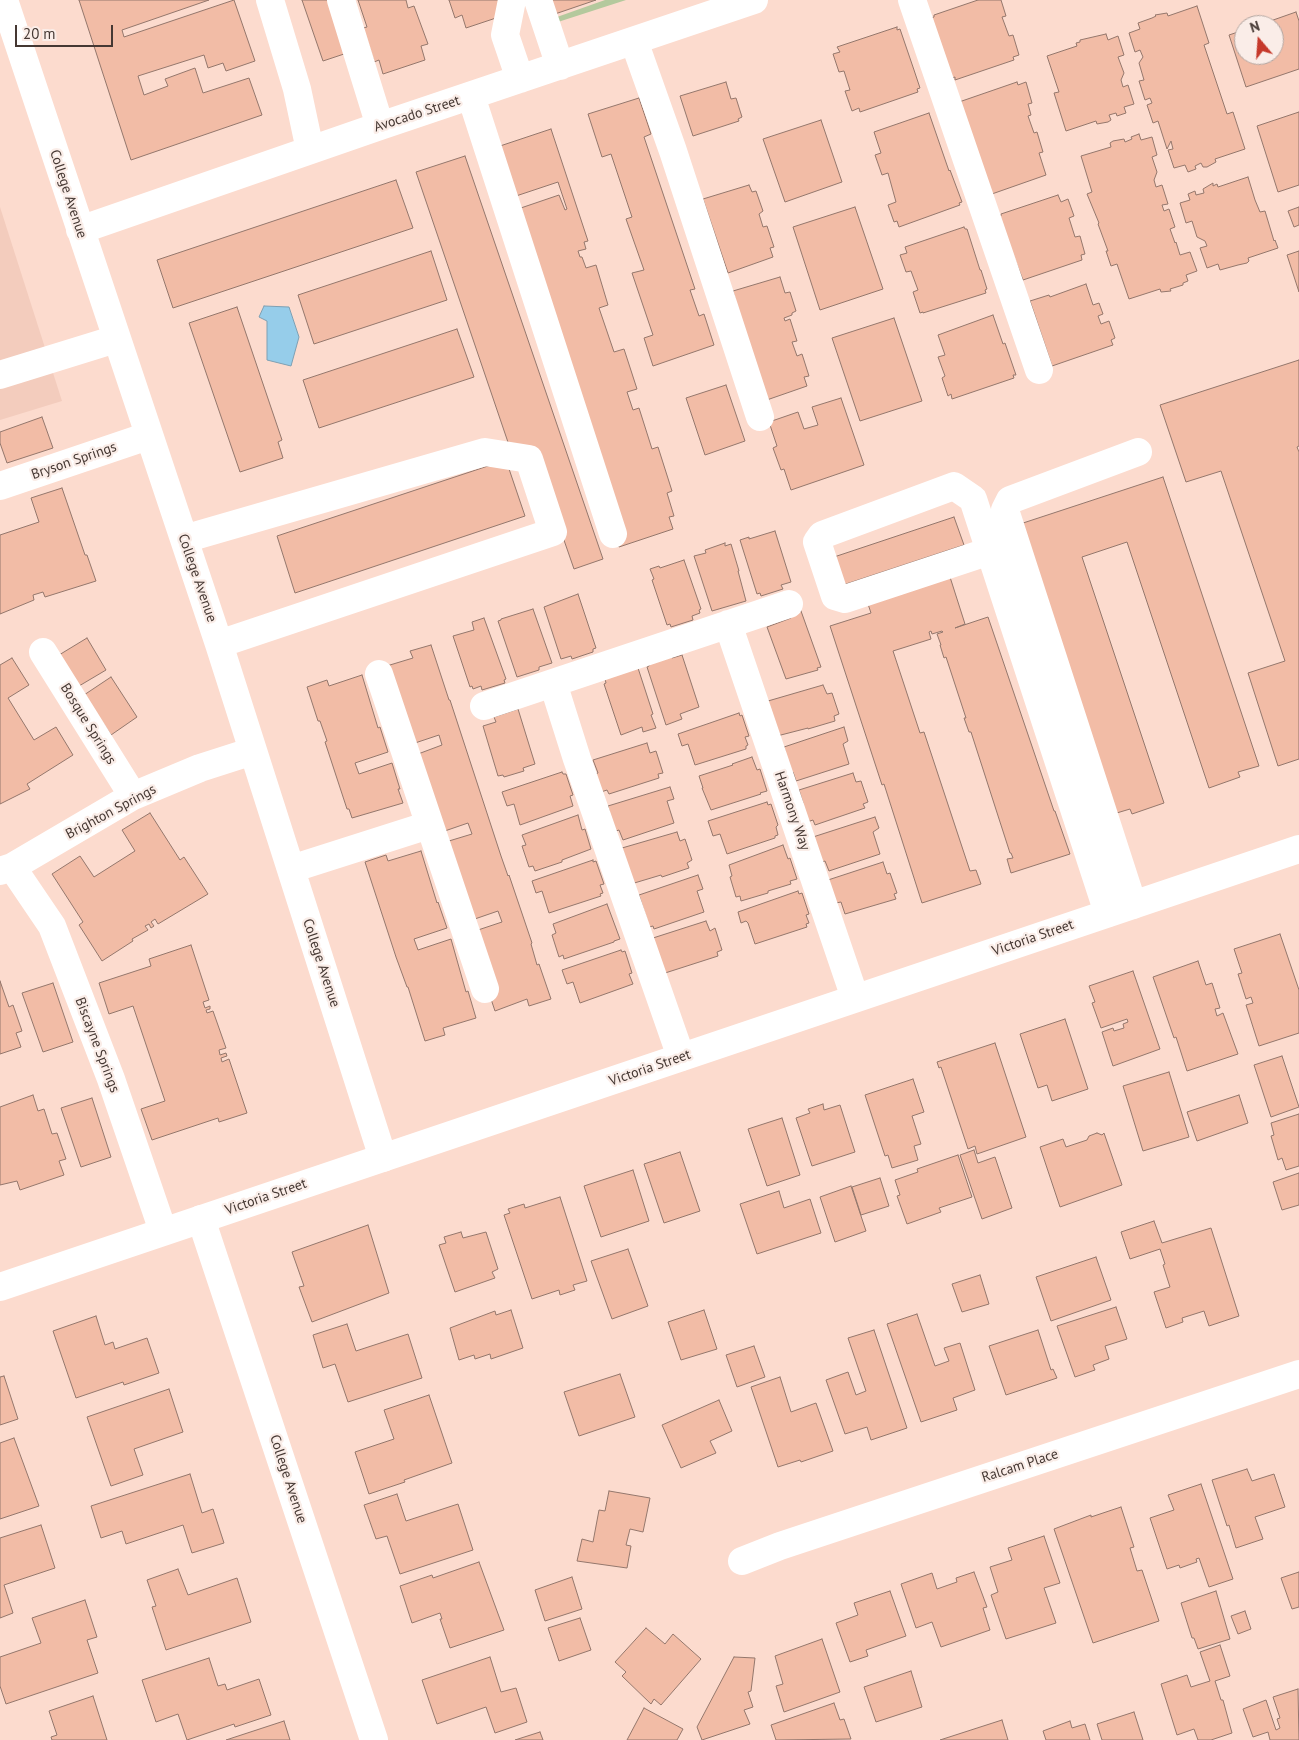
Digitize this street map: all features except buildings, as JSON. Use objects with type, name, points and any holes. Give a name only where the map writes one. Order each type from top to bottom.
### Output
[{"type":"street","name":"College Avenue","points":[[4,0],[219,644],[383,1158]]},
{"type":"street","points":[[270,0],[297,89],[310,150]]},
{"type":"street","points":[[341,0],[380,126]]},
{"type":"street","points":[[512,0],[505,35],[520,79]]},
{"type":"street","points":[[538,0],[560,66]]},
{"type":"street","name":"Avocado Street","points":[[80,230],[634,40],[720,5],[754,0]]},
{"type":"street","points":[[912,0],[1039,370]]},
{"type":"street","points":[[634,40],[673,151],[760,418]]},
{"type":"street","points":[[471,96],[613,534]]},
{"type":"street","points":[[1,372],[116,339]]},
{"type":"street","name":"Bryson Springs","points":[[0,486],[148,436]]},
{"type":"street","points":[[184,539],[485,452],[529,458],[553,532],[219,644]]},
{"type":"street","points":[[1120,909],[1005,510],[1010,500],[1138,452]]},
{"type":"street","points":[[990,551],[846,599],[835,596],[818,542],[822,535],[954,486],[973,499],[990,551],[1120,909]]},
{"type":"street","points":[[484,706],[789,604]]},
{"type":"street","name":"Harmony Way","points":[[728,624],[855,998]]},
{"type":"street","name":"Bosque Springs","points":[[43,652],[133,796]]},
{"type":"street","points":[[379,674],[485,989]]},
{"type":"street","points":[[553,683],[576,759],[681,1057]]},
{"type":"street","name":"Brighton Springs","points":[[6,869],[133,796],[200,768],[254,751]]},
{"type":"street","points":[[291,869],[429,825]]},
{"type":"street","name":"Victoria Street","points":[[2,1280],[201,1219],[1299,849]]},
{"type":"street","name":"Biscayne Springs","points":[[6,869],[52,926],[111,1079],[163,1231]]},
{"type":"street","name":"College Avenue","points":[[201,1219],[374,1740]]},
{"type":"street","name":"Ralcam Place","points":[[742,1561],[780,1546],[1299,1374]]},
{"type":"shaded area","points":[[0,207],[62,401],[0,420]]},
{"type":"green space","points":[[605,0],[626,0],[558,22],[557,17]]},
{"type":"water","points":[[264,306],[289,307],[299,337],[291,366],[267,360],[267,321],[259,317]]}]
